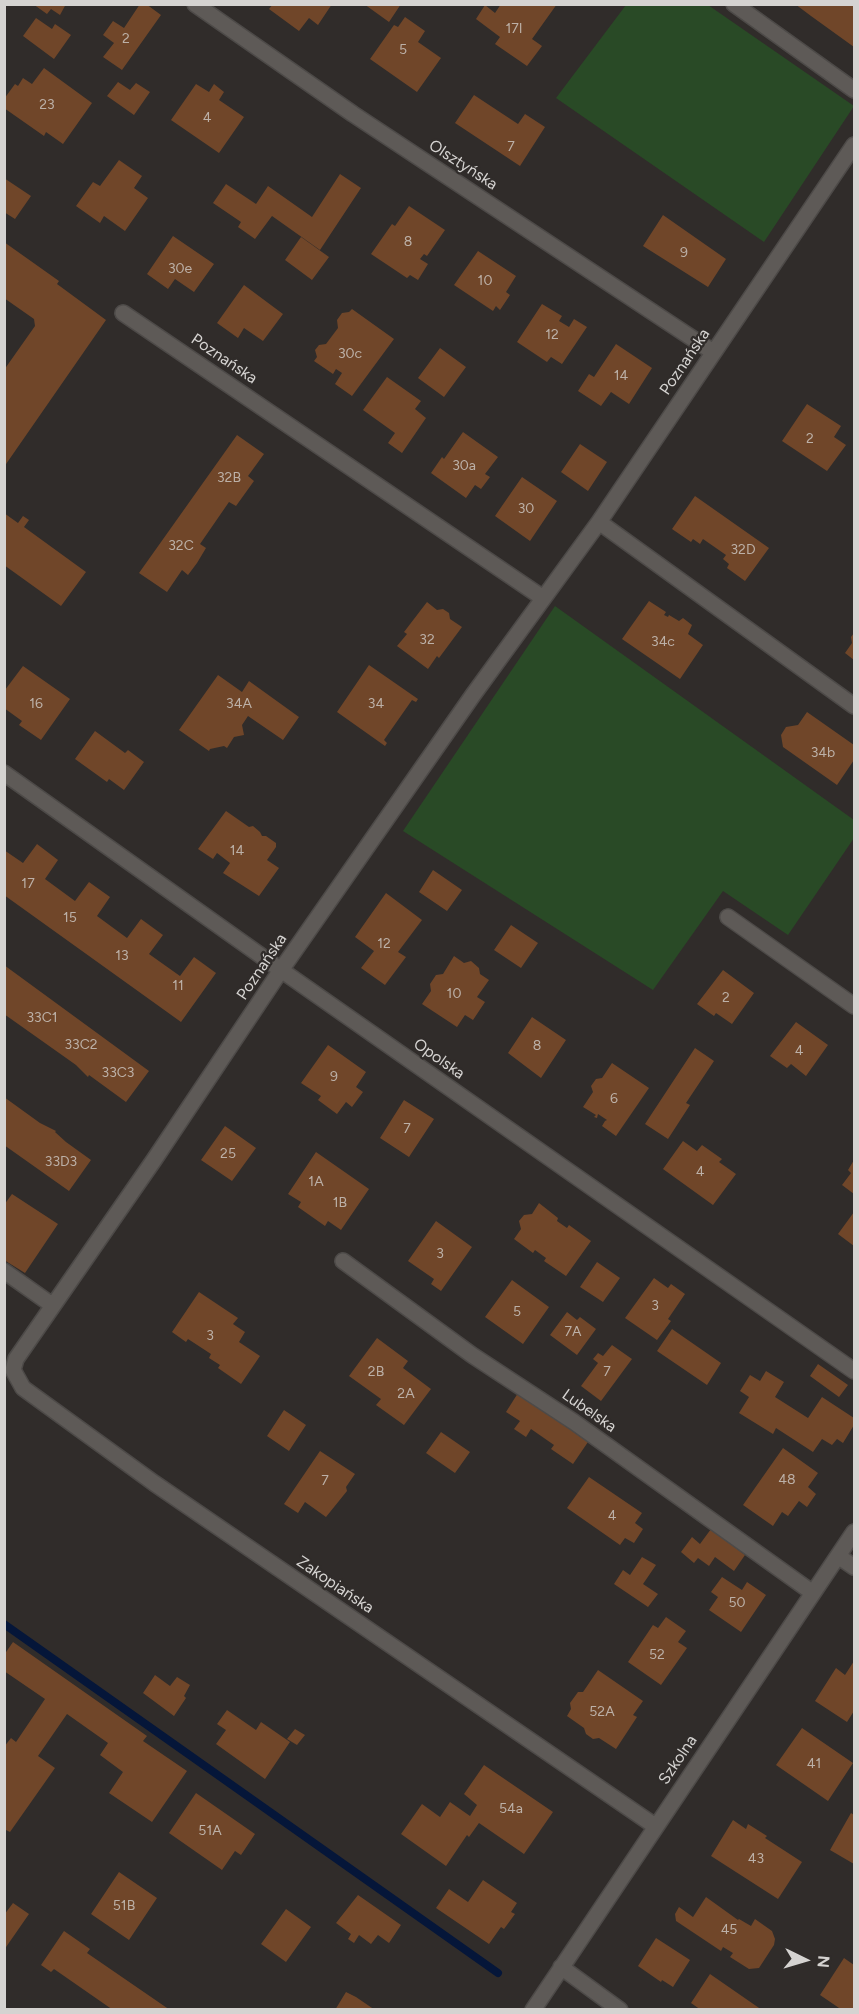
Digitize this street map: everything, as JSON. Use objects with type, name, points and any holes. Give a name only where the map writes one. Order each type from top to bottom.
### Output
[{"type":"street","name":"Olsztyńska","points":[[195,4],[353,114],[713,352]]},
{"type":"street","points":[[734,4],[855,90]]},
{"type":"street","name":"Poznańska","points":[[16,1359],[154,1160],[281,970],[599,522],[855,145]]},
{"type":"street","name":"Poznańska","points":[[123,313],[543,598]]},
{"type":"street","points":[[599,522],[855,706]]},
{"type":"street","name":"Opolska","points":[[4,773],[281,970],[855,1371]]},
{"type":"street","points":[[728,917],[855,1006]]},
{"type":"street","name":"Lubelska","points":[[343,1261],[472,1355],[574,1422],[813,1593]]},
{"type":"street","points":[[4,1271],[52,1305]]},
{"type":"street","name":"Zakopiańska","points":[[16,1359],[13,1370],[23,1388],[154,1483],[655,1827]]},
{"type":"street","name":"Szkolna","points":[[533,2010],[855,1532]]},
{"type":"street","points":[[838,1556],[855,1567]]},
{"type":"street","points":[[561,1967],[620,2010]]},
{"type":"green space","points":[[626,5],[708,5],[854,106],[764,242],[556,98]]},
{"type":"green space","points":[[555,606],[854,820],[854,838],[788,935],[723,891],[653,990],[403,831]]},
{"type":"building","points":[[33,4],[66,4],[60,15],[51,9],[47,14]]},
{"type":"building","points":[[140,4],[146,4],[161,15],[122,70],[103,57],[114,43],[103,35],[113,21],[124,28]]},
{"type":"building","points":[[273,4],[332,4],[318,25],[309,18],[299,31],[269,9]]},
{"type":"building","points":[[364,4],[401,4],[389,22]]},
{"type":"building","points":[[501,4],[557,4],[532,39],[542,46],[527,66],[495,44],[500,37],[476,19],[485,5],[495,13]]},
{"type":"building","points":[[795,4],[854,4],[854,47],[811,16]]},
{"type":"building","points":[[405,17],[425,31],[418,42],[441,58],[417,92],[370,59],[394,25],[398,27]]},
{"type":"building","points":[[36,18],[52,29],[55,24],[71,35],[54,59],[23,36]]},
{"type":"building","points":[[44,68],[92,103],[63,144],[46,132],[44,136],[4,108],[4,99],[15,84],[18,86],[23,78],[32,84]]},
{"type":"building","points":[[118,82],[130,90],[136,83],[150,92],[134,115],[107,96]]},
{"type":"building","points":[[196,84],[209,92],[214,84],[224,92],[219,100],[244,117],[219,153],[171,120]]},
{"type":"building","points":[[474,95],[518,124],[525,114],[545,127],[520,166],[455,123]]},
{"type":"building","points":[[119,160],[142,176],[134,188],[148,198],[125,231],[104,216],[100,223],[76,206],[93,182],[100,186]]},
{"type":"building","points":[[340,174],[361,188],[320,250],[272,216],[255,239],[238,227],[241,222],[213,203],[226,184],[256,204],[268,186],[312,217]]},
{"type":"building","points":[[4,178],[31,196],[15,219],[4,212]]},
{"type":"building","points":[[409,206],[445,230],[427,256],[424,254],[420,259],[428,264],[418,280],[410,275],[407,278],[371,254],[392,224],[395,226]]},
{"type":"building","points":[[663,215],[726,259],[708,287],[643,246]]},
{"type":"building","points":[[173,236],[214,264],[194,292],[175,279],[168,289],[147,274]]},
{"type":"building","points":[[301,237],[329,257],[312,280],[285,260]]},
{"type":"building","points":[[4,242],[59,281],[57,284],[106,320],[4,467],[4,370],[35,326],[34,319],[4,298]]},
{"type":"building","points":[[478,251],[516,276],[506,292],[510,295],[500,310],[496,306],[493,311],[454,285]]},
{"type":"building","points":[[244,285],[283,314],[263,341],[244,328],[238,338],[217,323]]},
{"type":"building","points":[[542,304],[562,316],[559,321],[569,327],[574,319],[587,327],[562,364],[551,357],[547,362],[517,342]]},
{"type":"building","points":[[352,309],[394,339],[352,396],[335,384],[342,373],[336,369],[333,374],[314,361],[317,357],[315,350],[319,345],[326,344],[338,328],[337,320],[342,313]]},
{"type":"building","points":[[616,344],[652,368],[629,404],[611,392],[601,406],[578,391],[589,374],[594,377]]},
{"type":"building","points":[[440,348],[466,367],[444,397],[418,378]]},
{"type":"building","points":[[387,377],[421,401],[415,409],[426,418],[402,453],[388,443],[395,433],[363,410]]},
{"type":"building","points":[[807,404],[841,426],[834,437],[846,445],[827,471],[782,441]]},
{"type":"building","points":[[463,432],[498,457],[485,474],[490,477],[481,489],[475,485],[466,498],[431,473]]},
{"type":"building","points":[[237,435],[264,454],[248,476],[254,481],[236,506],[229,502],[200,544],[206,548],[197,563],[188,575],[182,570],[167,592],[139,573]]},
{"type":"building","points":[[580,444],[607,462],[588,491],[561,472]]},
{"type":"building","points":[[522,477],[557,501],[530,541],[495,516]]},
{"type":"building","points":[[695,496],[769,548],[745,581],[727,568],[729,564],[723,559],[726,555],[703,539],[700,544],[693,539],[691,542],[672,529]]},
{"type":"building","points":[[4,513],[18,523],[23,516],[29,520],[24,527],[86,572],[61,606],[4,565]]},
{"type":"building","points":[[649,601],[666,612],[664,615],[668,617],[669,615],[679,621],[683,618],[692,625],[688,634],[703,645],[680,679],[622,639]]},
{"type":"building","points":[[427,602],[437,610],[443,609],[449,613],[450,619],[462,627],[428,669],[397,646],[407,634],[404,632]]},
{"type":"building","points":[[854,633],[854,660],[845,653],[852,643],[851,637]]},
{"type":"building","points":[[369,665],[418,699],[416,702],[412,700],[384,740],[387,743],[385,746],[337,712]]},
{"type":"building","points":[[23,666],[70,699],[41,740],[19,725],[22,721],[4,708],[5,690]]},
{"type":"building","points":[[218,675],[242,692],[249,681],[299,717],[283,740],[248,716],[242,725],[244,735],[234,737],[227,748],[224,746],[209,751],[179,730]]},
{"type":"building","points":[[807,712],[854,745],[854,760],[837,785],[783,747],[781,735],[786,727],[798,725]]},
{"type":"building","points":[[95,731],[125,753],[128,750],[144,762],[124,790],[109,779],[107,782],[75,759]]},
{"type":"building","points":[[226,811],[249,827],[253,826],[262,836],[276,843],[276,847],[267,860],[279,868],[259,896],[223,873],[230,863],[217,853],[213,859],[198,849]]},
{"type":"building","points":[[37,844],[58,860],[45,879],[75,901],[89,882],[110,897],[97,916],[127,938],[141,919],[163,935],[149,954],[180,976],[194,957],[216,973],[181,1022],[4,895],[4,850],[23,863]]},
{"type":"building","points":[[433,870],[462,890],[447,911],[419,892]]},
{"type":"building","points":[[386,893],[422,920],[398,952],[406,957],[385,985],[361,968],[374,951],[355,937]]},
{"type":"building","points":[[511,925],[538,943],[521,968],[494,950]]},
{"type":"building","points":[[454,956],[464,963],[471,961],[479,968],[480,974],[489,980],[477,997],[485,1002],[473,1020],[465,1015],[457,1027],[422,1004],[431,991],[430,984],[436,975],[443,974]]},
{"type":"building","points":[[4,965],[149,1071],[126,1102],[89,1075],[88,1077],[76,1065],[4,1014]]},
{"type":"building","points":[[723,970],[754,993],[732,1024],[716,1013],[714,1016],[697,1004]]},
{"type":"building","points":[[532,1017],[566,1040],[541,1078],[508,1053]]},
{"type":"building","points":[[796,1022],[828,1045],[806,1076],[791,1064],[787,1068],[770,1056]]},
{"type":"building","points":[[328,1045],[366,1072],[356,1087],[363,1092],[352,1107],[346,1102],[337,1114],[318,1100],[321,1096],[301,1083]]},
{"type":"building","points":[[695,1048],[714,1061],[686,1103],[690,1105],[668,1139],[645,1124]]},
{"type":"building","points":[[612,1063],[649,1088],[616,1136],[602,1126],[607,1120],[598,1114],[597,1118],[594,1117],[596,1115],[583,1107],[593,1092],[591,1086],[596,1079],[602,1078]]},
{"type":"building","points":[[4,1097],[40,1123],[56,1131],[66,1142],[91,1160],[69,1191],[4,1145]]},
{"type":"building","points":[[404,1100],[434,1119],[409,1157],[380,1138]]},
{"type":"building","points":[[225,1126],[256,1148],[232,1181],[201,1160]]},
{"type":"building","points":[[683,1141],[697,1151],[702,1145],[722,1159],[719,1162],[736,1174],[713,1205],[663,1169]]},
{"type":"building","points":[[316,1152],[369,1189],[341,1230],[328,1221],[325,1226],[298,1207],[301,1202],[288,1194]]},
{"type":"building","points":[[854,1160],[854,1194],[842,1185],[851,1173],[848,1170]]},
{"type":"building","points":[[12,1194],[58,1224],[25,1273],[4,1260],[4,1205]]},
{"type":"building","points":[[539,1203],[558,1218],[557,1221],[567,1228],[569,1225],[591,1241],[566,1276],[544,1261],[546,1258],[535,1250],[533,1253],[514,1239],[521,1229],[519,1221],[524,1215],[532,1214]]},
{"type":"building","points":[[854,1212],[854,1246],[838,1234]]},
{"type":"building","points":[[436,1221],[472,1247],[441,1291],[431,1284],[434,1279],[408,1261]]},
{"type":"building","points":[[597,1262],[620,1278],[603,1302],[580,1287]]},
{"type":"building","points":[[654,1278],[668,1288],[671,1284],[685,1294],[668,1319],[671,1321],[657,1340],[625,1318]]},
{"type":"building","points":[[512,1280],[549,1307],[523,1344],[485,1317]]},
{"type":"building","points":[[199,1292],[238,1318],[233,1324],[245,1332],[239,1342],[260,1356],[241,1384],[218,1368],[220,1365],[209,1358],[211,1354],[188,1339],[186,1342],[172,1332]]},
{"type":"building","points":[[567,1312],[577,1320],[580,1317],[596,1329],[577,1355],[550,1335]]},
{"type":"building","points":[[672,1329],[721,1363],[707,1385],[657,1351]]},
{"type":"building","points":[[377,1338],[408,1361],[403,1368],[431,1389],[404,1425],[376,1405],[381,1399],[349,1376]]},
{"type":"building","points":[[612,1345],[632,1359],[601,1401],[581,1386],[598,1363],[593,1359],[598,1353],[603,1356]]},
{"type":"building","points":[[818,1364],[848,1385],[839,1397],[810,1376]]},
{"type":"building","points":[[766,1371],[784,1382],[775,1397],[808,1418],[822,1397],[854,1418],[854,1425],[843,1443],[837,1439],[832,1445],[822,1439],[813,1452],[776,1428],[773,1434],[739,1413],[749,1397],[740,1391],[750,1375],[760,1381]]},
{"type":"building","points":[[518,1393],[588,1442],[573,1464],[551,1449],[554,1445],[531,1429],[526,1437],[514,1429],[520,1421],[506,1412]]},
{"type":"building","points":[[284,1410],[306,1425],[289,1451],[267,1436]]},
{"type":"building","points":[[441,1432],[470,1452],[455,1473],[426,1453]]},
{"type":"building","points":[[783,1448],[818,1473],[808,1487],[816,1494],[807,1507],[799,1501],[788,1516],[782,1512],[773,1526],[743,1505]]},
{"type":"building","points":[[320,1451],[355,1474],[346,1487],[347,1491],[326,1517],[305,1502],[298,1513],[284,1504]]},
{"type":"building","points":[[589,1477],[642,1513],[635,1523],[643,1529],[634,1543],[625,1538],[620,1545],[567,1508]]},
{"type":"building","points":[[711,1529],[745,1555],[734,1571],[715,1557],[709,1566],[698,1558],[694,1563],[681,1552],[692,1537],[700,1544]]},
{"type":"building","points":[[642,1557],[656,1565],[643,1584],[658,1594],[648,1607],[614,1584],[623,1570],[630,1575]]},
{"type":"building","points":[[722,1577],[742,1590],[747,1582],[766,1595],[741,1632],[709,1610],[718,1597],[711,1592]]},
{"type":"building","points":[[666,1617],[686,1631],[678,1642],[687,1648],[661,1685],[628,1662],[653,1625],[658,1628]]},
{"type":"building","points":[[13,1642],[147,1736],[143,1741],[187,1771],[152,1822],[109,1793],[123,1772],[100,1755],[108,1743],[67,1714],[38,1756],[55,1768],[10,1832],[4,1829],[4,1747],[11,1738],[16,1742],[45,1699],[4,1671],[4,1655]]},
{"type":"building","points":[[854,1661],[854,1711],[847,1722],[815,1701],[836,1668],[845,1675]]},
{"type":"building","points":[[598,1670],[643,1701],[633,1715],[637,1717],[616,1749],[599,1738],[593,1739],[586,1734],[584,1728],[567,1716],[571,1709],[570,1703],[578,1692],[583,1692]]},
{"type":"building","points":[[155,1675],[170,1686],[177,1677],[190,1685],[184,1696],[186,1698],[174,1716],[143,1693]]},
{"type":"building","points":[[227,1710],[256,1730],[261,1722],[290,1742],[265,1779],[216,1744],[226,1730],[217,1724]]},
{"type":"building","points":[[802,1728],[853,1763],[828,1801],[776,1765]]},
{"type":"building","points":[[295,1729],[305,1735],[297,1745],[287,1739]]},
{"type":"building","points":[[484,1765],[553,1812],[524,1854],[479,1823],[469,1837],[467,1835],[446,1866],[401,1834],[422,1804],[440,1817],[450,1802],[470,1816],[477,1805],[464,1794]]},
{"type":"building","points":[[196,1793],[255,1834],[241,1855],[235,1851],[222,1870],[169,1833]]},
{"type":"building","points":[[851,1813],[854,1815],[854,1864],[830,1850]]},
{"type":"building","points":[[733,1820],[746,1829],[748,1824],[802,1862],[778,1899],[711,1856]]},
{"type":"building","points":[[119,1872],[157,1898],[129,1940],[91,1914]]},
{"type":"building","points":[[483,1880],[517,1903],[511,1912],[515,1914],[504,1929],[501,1927],[489,1944],[436,1908],[449,1889],[468,1902]]},
{"type":"building","points":[[358,1895],[401,1925],[389,1943],[378,1935],[371,1944],[359,1935],[354,1943],[348,1939],[351,1934],[336,1923]]},
{"type":"building","points":[[706,1897],[738,1920],[751,1926],[755,1919],[772,1931],[775,1939],[774,1945],[759,1968],[749,1969],[730,1957],[733,1953],[723,1947],[721,1951],[676,1921],[675,1914],[679,1907],[693,1917]]},
{"type":"building","points":[[13,1903],[29,1914],[4,1950],[4,1915]]},
{"type":"building","points":[[286,1909],[311,1927],[286,1962],[261,1944]]},
{"type":"building","points":[[64,1931],[90,1949],[87,1953],[170,2010],[113,2010],[54,1969],[51,1972],[41,1965]]},
{"type":"building","points":[[656,1938],[690,1960],[673,1987],[662,1980],[661,1982],[638,1966]]},
{"type":"building","points":[[844,1958],[854,1965],[854,2010],[842,2010],[820,1995]]},
{"type":"building","points":[[710,1974],[762,2010],[701,2010],[691,2003]]},
{"type":"building","points":[[346,1992],[356,1997],[375,2010],[335,2010]]},
{"type":"waterway","points":[[4,1624],[498,1973]]}]
